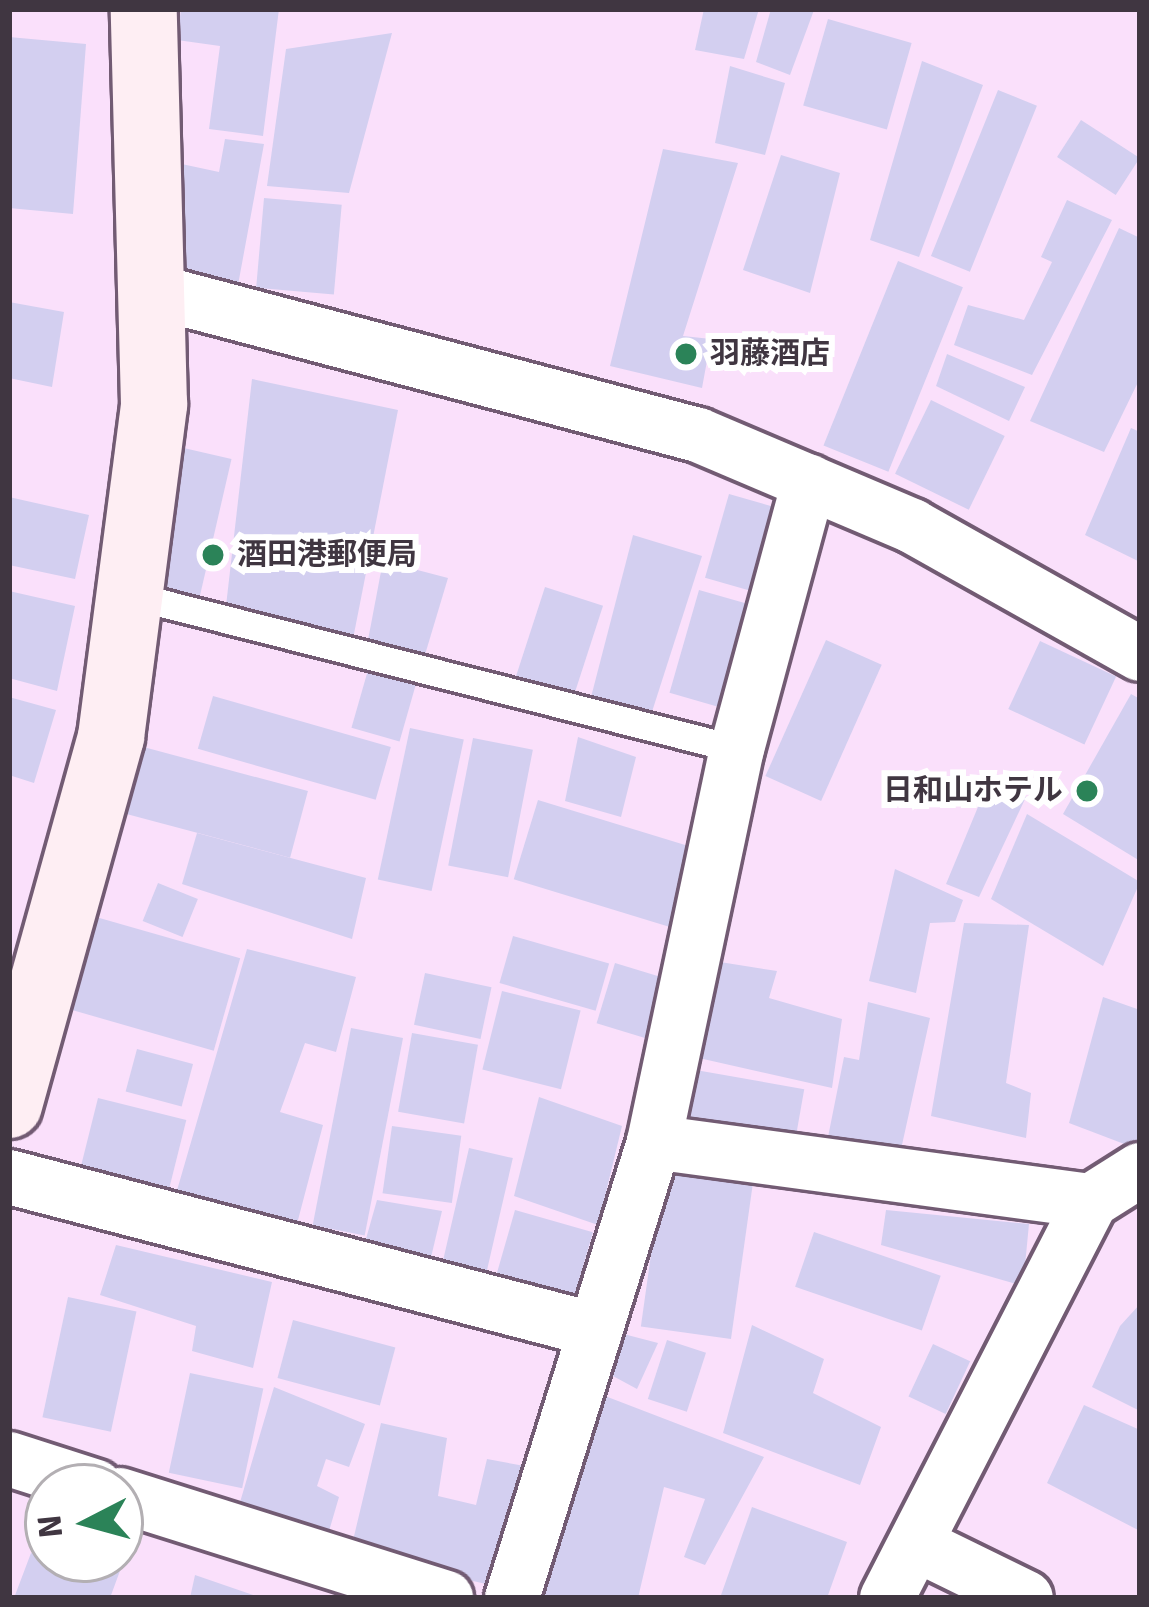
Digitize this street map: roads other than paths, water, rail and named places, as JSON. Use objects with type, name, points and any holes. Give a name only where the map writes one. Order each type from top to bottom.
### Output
[{"type":"street","points":[[9,1106],[111,737],[154,404],[144,9]]},
{"type":"street","points":[[153,290],[698,435],[912,526],[1140,654]]},
{"type":"street","points":[[512,1598],[654,1142],[737,748],[808,482]]},
{"type":"street","points":[[654,1142],[1091,1201]]},
{"type":"street","points":[[887,1598],[1091,1201],[1140,1170]]},
{"type":"street","points":[[9,1177],[595,1330]]},
{"type":"street","points":[[144,1503],[446,1598]]},
{"type":"street","points":[[918,1545],[1026,1598]]},
{"type":"lane","points":[[130,595],[737,748]]},
{"type":"place","name":"羽藤酒店","points":[[686,354]]},
{"type":"place","name":"酒田港郵便局","points":[[213,555]]},
{"type":"place","name":"日和山ホテル","points":[[1087,791]]}]
